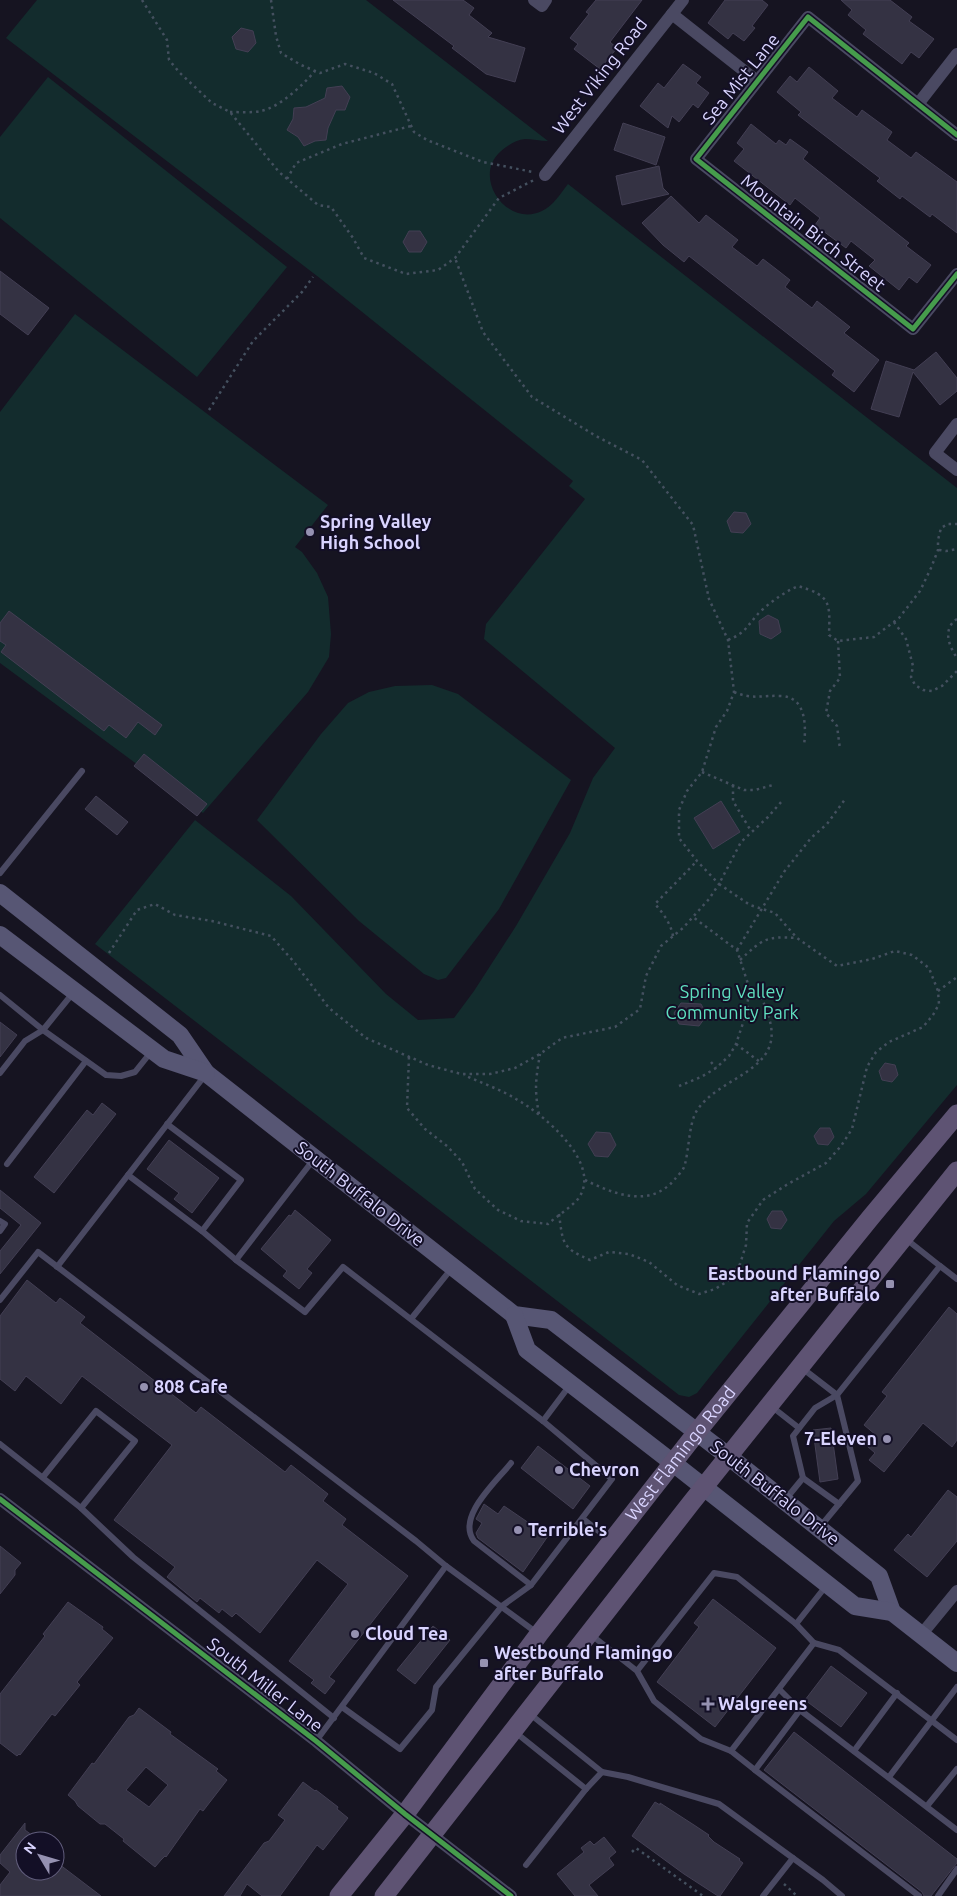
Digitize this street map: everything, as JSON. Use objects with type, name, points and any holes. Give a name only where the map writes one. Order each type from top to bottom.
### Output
[{"type":"main road","name":"South Buffalo Drive","points":[[0,893],[180,1035],[206,1073],[452,1267],[514,1315],[551,1320],[819,1528],[878,1576],[892,1612]]},
{"type":"main road","name":"South Buffalo Drive","points":[[0,935],[164,1059],[206,1073]]},
{"type":"main road","name":"West Flamingo Road","points":[[339,1896],[405,1814],[539,1634],[697,1432],[957,1114]]},
{"type":"main road","points":[[384,1896],[769,1404],[957,1171]]},
{"type":"main road","points":[[514,1315],[527,1350],[570,1385],[704,1487],[855,1606],[892,1612],[957,1663]]},
{"type":"street","name":"West Viking Road","points":[[544,175],[683,0]]},
{"type":"street","points":[[672,14],[757,81]]},
{"type":"street","name":"Sea Mist Lane","points":[[696,159],[808,17],[918,104]]},
{"type":"street","points":[[957,54],[918,104],[957,135]]},
{"type":"street","name":"Mountain Birch Street","points":[[696,159],[912,329],[957,274]]},
{"type":"street","points":[[957,424],[934,452],[957,470]]},
{"type":"street","name":"South Miller Lane","points":[[0,1498],[316,1741],[405,1814],[511,1896]]},
{"type":"street","points":[[921,1635],[957,1591]]},
{"type":"lane","points":[[0,873],[82,771]]},
{"type":"lane","points":[[0,1073],[25,1041],[43,1030],[74,992]]},
{"type":"lane","points":[[0,995],[43,1030],[106,1075],[121,1076],[135,1072],[153,1050]]},
{"type":"lane","points":[[7,1164],[86,1061]]},
{"type":"lane","points":[[57,1267],[206,1073]]},
{"type":"lane","points":[[167,1124],[241,1180],[202,1231]]},
{"type":"lane","points":[[236,1260],[314,1158]]},
{"type":"lane","points":[[128,1175],[305,1312],[343,1267],[543,1421],[612,1479],[531,1585],[502,1606],[436,1687],[432,1710],[400,1749],[342,1707]]},
{"type":"lane","points":[[0,1221],[5,1224],[0,1231]]},
{"type":"lane","points":[[904,1237],[957,1279]]},
{"type":"lane","points":[[0,1300],[38,1252],[416,1541],[446,1566],[539,1634]]},
{"type":"lane","points":[[839,1504],[803,1478],[793,1436],[815,1408],[837,1395],[940,1266]]},
{"type":"lane","points":[[411,1320],[452,1267]]},
{"type":"lane","points":[[800,1366],[837,1395],[858,1481],[819,1528]]},
{"type":"lane","points":[[543,1421],[570,1385]]},
{"type":"lane","points":[[769,1404],[799,1428]]},
{"type":"lane","points":[[43,1477],[96,1411],[135,1441],[82,1508]]},
{"type":"lane","points":[[0,1444],[82,1508],[133,1557],[334,1718]]},
{"type":"lane","points":[[512,1463],[471,1513],[468,1527],[469,1535],[474,1541],[531,1585]]},
{"type":"lane","points":[[784,1501],[803,1478]]},
{"type":"lane","points":[[583,1519],[612,1541]]},
{"type":"lane","points":[[316,1741],[446,1566]]},
{"type":"lane","points":[[637,1670],[714,1573],[737,1577],[796,1624],[814,1643],[839,1650],[957,1740]]},
{"type":"lane","points":[[796,1624],[827,1585]]},
{"type":"lane","points":[[589,1633],[637,1670],[654,1701],[701,1739],[731,1751],[919,1896]]},
{"type":"lane","points":[[731,1751],[814,1643]]},
{"type":"lane","points":[[889,1777],[957,1686]]},
{"type":"lane","points":[[779,1689],[800,1710],[957,1830]]},
{"type":"lane","points":[[854,1751],[897,1694]]},
{"type":"lane","points":[[755,1770],[800,1710]]},
{"type":"lane","points":[[527,1711],[602,1772],[628,1777],[720,1804],[842,1896]]},
{"type":"lane","points":[[513,1730],[586,1789]]},
{"type":"lane","points":[[927,1806],[957,1769]]},
{"type":"lane","points":[[526,1865],[586,1789],[602,1772]]},
{"type":"lane","points":[[763,1896],[793,1858]]},
{"type":"lane","points":[[938,1896],[957,1870]]},
{"type":"path","points":[[142,0],[167,40],[169,60],[180,73],[212,103],[230,112],[279,172],[318,205],[331,207],[353,238],[364,258],[406,274],[438,270],[455,258],[499,198],[544,175]]},
{"type":"path","points":[[271,0],[276,36],[281,53],[320,74],[345,64],[374,73],[392,84],[414,132],[427,140],[483,162],[544,175]]},
{"type":"path","points":[[230,112],[262,111],[293,91],[315,71]]},
{"type":"path","points":[[287,179],[296,163],[342,144],[411,126]]},
{"type":"path","points":[[455,258],[484,332],[532,397],[596,436],[642,460],[693,525],[709,599],[728,640],[734,692],[727,711],[716,727],[702,772],[687,791],[679,810],[679,838],[697,861],[719,884],[750,905],[775,913],[797,938],[837,966],[872,959],[895,951],[912,955],[929,968],[938,991],[939,1004],[923,1027],[889,1042],[876,1052],[867,1067],[852,1128],[841,1146],[826,1163],[762,1200],[747,1223],[746,1245],[740,1264],[728,1281],[715,1289],[699,1294],[678,1285],[649,1262],[629,1254],[609,1252],[590,1260],[573,1253],[563,1241],[559,1214]]},
{"type":"path","points":[[209,410],[253,341],[302,292],[313,277]]},
{"type":"path","points":[[728,640],[741,635],[762,610],[776,598],[798,586],[817,592],[826,599],[830,615],[830,635],[838,641],[874,637],[894,622],[920,591],[938,550],[941,528],[948,524],[957,524]]},
{"type":"path","points":[[938,550],[957,549]]},
{"type":"path","points":[[957,619],[949,629],[948,640],[957,658]]},
{"type":"path","points":[[894,622],[906,639],[913,666],[911,677],[915,685],[923,690],[932,691],[942,686],[957,671]]},
{"type":"path","points":[[838,641],[840,678],[830,691],[826,713],[837,726],[840,749]]},
{"type":"path","points":[[734,692],[746,697],[783,696],[793,699],[805,717],[804,746]]},
{"type":"path","points":[[702,772],[744,790],[755,790],[773,785]]},
{"type":"path","points":[[734,785],[733,801],[750,831]]},
{"type":"path","points":[[737,950],[784,872],[811,838],[827,824],[846,798]]},
{"type":"path","points":[[461,1074],[490,1074],[514,1068],[540,1054],[562,1038],[615,1028],[640,1008],[646,976],[661,946],[674,936],[709,899],[741,842],[782,801]]},
{"type":"path","points":[[674,936],[662,912],[655,904],[697,861]]},
{"type":"path","points":[[109,953],[137,910],[155,904],[175,915],[271,936],[294,962],[329,1008],[366,1038],[428,1065],[461,1074],[517,1099],[539,1114],[565,1138],[580,1161],[585,1180],[578,1199],[548,1224],[521,1221],[498,1210],[476,1189],[462,1162],[447,1146],[426,1129],[407,1108],[409,1057]]},
{"type":"path","points":[[679,1086],[701,1077],[716,1068],[729,1056],[736,1044],[747,1011],[749,987],[737,950],[693,917]]},
{"type":"path","points":[[740,960],[761,942],[774,937],[797,938]]},
{"type":"path","points":[[938,991],[957,977]]},
{"type":"path","points":[[585,1180],[609,1192],[628,1197],[656,1194],[668,1188],[685,1167],[695,1113],[716,1091],[741,1077],[760,1062],[767,1052],[772,1030],[762,997],[749,987]]},
{"type":"path","points":[[736,1044],[760,1062]]},
{"type":"path","points":[[539,1114],[535,1088],[540,1054]]},
{"type":"path","points":[[711,1062],[716,1068]]},
{"type":"path","points":[[632,1852],[636,1848],[703,1896]]},
{"type":"path","points":[[778,1878],[798,1896]]},
{"type":"green space","name":"Spring Valley Community Park","points":[[37,0],[366,0],[548,141],[518,140],[501,151],[493,162],[490,174],[492,186],[497,197],[506,206],[517,212],[529,214],[542,211],[553,203],[568,184],[957,488],[957,1085],[866,1194],[834,1221],[697,1393],[689,1397],[679,1395],[95,944],[195,820],[291,896],[386,994],[418,1020],[454,1018],[516,926],[570,833],[593,778],[615,748],[484,639],[486,624],[585,499],[569,486],[573,481],[321,279],[6,38]]},
{"type":"green space","points":[[48,77],[287,267],[197,377],[0,218],[0,137]]},
{"type":"green space","points":[[75,314],[328,505],[295,547],[302,552],[317,573],[328,597],[331,634],[329,657],[308,692],[203,813],[0,663],[0,412]]},
{"type":"green space","points":[[432,685],[458,694],[571,780],[499,909],[446,978],[438,980],[424,974],[359,921],[257,820],[321,734],[348,703],[369,692],[395,686]]},
{"type":"building","points":[[393,0],[463,0],[474,8],[469,15],[492,33],[488,37],[525,48],[515,82],[486,74],[452,48],[454,46]]},
{"type":"building","points":[[596,0],[642,0],[610,42],[617,48],[600,69],[574,49],[578,44],[570,38],[589,14],[586,12]]},
{"type":"building","points":[[725,0],[762,0],[768,5],[752,26],[755,28],[744,41],[733,33],[728,39],[708,23]]},
{"type":"building","points":[[841,0],[890,0],[912,17],[909,21],[934,39],[919,58],[911,52],[902,64],[863,34],[866,30],[848,15],[852,10]]},
{"type":"building","points":[[241,28],[253,31],[256,43],[248,52],[236,49],[232,37]]},
{"type":"building","points":[[683,64],[701,77],[696,83],[709,93],[698,108],[693,104],[679,122],[672,116],[668,128],[640,106],[658,83],[664,88]]},
{"type":"building","points":[[809,67],[838,91],[832,98],[857,117],[862,110],[892,132],[887,140],[911,158],[916,152],[957,182],[957,233],[932,214],[930,217],[902,196],[900,199],[877,181],[880,178],[798,115],[801,112],[777,92],[790,76],[797,82]]},
{"type":"building","points":[[342,86],[350,97],[345,110],[336,110],[328,128],[326,140],[315,141],[304,146],[298,137],[287,130],[293,119],[294,108],[306,107],[325,98],[327,88]]},
{"type":"building","points":[[623,123],[665,137],[656,165],[614,150]]},
{"type":"building","points":[[751,124],[776,144],[779,140],[786,145],[790,139],[808,152],[803,159],[909,243],[906,246],[931,265],[917,283],[909,277],[899,290],[869,266],[875,260],[851,241],[846,248],[815,225],[820,218],[795,198],[790,205],[734,161],[744,149],[737,143]]},
{"type":"building","points":[[659,166],[663,188],[669,194],[622,205],[616,176]]},
{"type":"building","points":[[671,196],[699,223],[706,215],[738,240],[732,247],[757,266],[763,259],[790,280],[785,287],[812,308],[817,301],[850,327],[844,333],[879,360],[854,392],[832,375],[835,371],[689,256],[684,262],[663,245],[642,223]]},
{"type":"building","points":[[409,231],[420,231],[427,242],[421,252],[409,252],[403,242]]},
{"type":"building","points":[[0,271],[49,308],[28,335],[0,314]]},
{"type":"building","points":[[936,352],[957,378],[957,391],[940,405],[913,372],[899,417],[871,409],[886,361],[914,370]]},
{"type":"building","points":[[734,512],[746,513],[751,524],[743,533],[731,532],[727,521]]},
{"type":"building","points":[[9,611],[162,725],[155,735],[138,722],[126,738],[109,725],[104,731],[1,652],[6,645],[0,641],[0,623]]},
{"type":"building","points":[[768,615],[778,620],[781,632],[771,639],[760,634],[759,621]]},
{"type":"building","points":[[144,754],[207,804],[197,816],[134,766]]},
{"type":"building","points":[[96,796],[128,822],[117,835],[85,809]]},
{"type":"building","points":[[721,801],[740,832],[713,849],[694,818]]},
{"type":"building","points":[[681,1003],[701,1004],[707,1015],[699,1026],[679,1024],[674,1013]]},
{"type":"building","points":[[0,1022],[17,1035],[0,1057]]},
{"type":"building","points":[[885,1063],[895,1065],[898,1075],[892,1082],[882,1080],[879,1071]]},
{"type":"building","points":[[102,1103],[116,1114],[54,1193],[34,1177],[87,1110],[93,1115]]},
{"type":"building","points":[[820,1128],[830,1128],[834,1137],[828,1145],[818,1144],[814,1136]]},
{"type":"building","points":[[596,1132],[610,1133],[616,1145],[608,1157],[595,1156],[588,1144]]},
{"type":"building","points":[[169,1140],[219,1178],[192,1213],[174,1199],[179,1193],[147,1169]]},
{"type":"building","points":[[0,1190],[41,1223],[0,1274],[0,1251],[21,1225],[0,1208]]},
{"type":"building","points":[[295,1210],[331,1240],[307,1269],[312,1273],[299,1289],[283,1276],[287,1271],[261,1249]]},
{"type":"building","points":[[772,1211],[782,1211],[787,1220],[781,1229],[771,1228],[767,1219]]},
{"type":"building","points":[[27,1280],[56,1303],[60,1298],[85,1317],[80,1323],[196,1413],[201,1407],[285,1472],[291,1465],[328,1494],[323,1501],[346,1519],[342,1525],[408,1576],[329,1677],[335,1681],[325,1694],[311,1683],[314,1680],[289,1661],[348,1584],[317,1560],[260,1633],[236,1613],[232,1617],[222,1609],[219,1613],[200,1598],[197,1602],[167,1577],[175,1567],[114,1520],[172,1445],[82,1376],[61,1404],[26,1376],[15,1391],[0,1379],[0,1316]]},
{"type":"building","points":[[949,1307],[957,1314],[957,1440],[952,1447],[923,1423],[884,1472],[869,1460],[875,1453],[867,1446],[876,1435],[864,1425],[887,1396],[882,1392]]},
{"type":"building","points":[[831,1428],[838,1479],[820,1482],[813,1430]]},
{"type":"building","points":[[538,1446],[590,1486],[573,1509],[521,1468]]},
{"type":"building","points":[[948,1490],[957,1497],[957,1541],[927,1577],[894,1550],[908,1534],[911,1537]]},
{"type":"building","points":[[484,1504],[498,1514],[504,1506],[548,1536],[523,1572],[478,1538],[476,1533],[482,1523],[476,1519]]},
{"type":"building","points":[[0,1546],[21,1563],[15,1570],[15,1575],[0,1594]]},
{"type":"building","name":"Walgreens","points":[[713,1599],[776,1648],[715,1727],[657,1682],[699,1627],[694,1623]]},
{"type":"building","points":[[68,1602],[103,1627],[102,1629],[113,1638],[77,1682],[80,1685],[55,1716],[52,1714],[20,1755],[17,1756],[0,1743],[0,1694],[45,1636],[43,1634]]},
{"type":"building","points":[[433,1626],[450,1640],[415,1684],[397,1670]]},
{"type":"building","points":[[831,1666],[867,1693],[841,1727],[805,1700]]},
{"type":"building","points":[[139,1708],[171,1732],[170,1734],[218,1769],[216,1771],[227,1780],[203,1811],[200,1809],[166,1857],[155,1867],[123,1841],[124,1839],[105,1824],[100,1824],[78,1806],[68,1795],[129,1717],[134,1715]],"holes":[[[146,1767],[168,1785],[149,1807],[126,1790]]]},
{"type":"building","points":[[794,1732],[957,1859],[957,1863],[931,1896],[924,1896],[922,1892],[764,1770]]},
{"type":"building","points":[[303,1782],[338,1807],[337,1809],[348,1818],[323,1850],[317,1845],[280,1896],[262,1896],[247,1884],[240,1896],[224,1896],[264,1843],[269,1841],[285,1820],[278,1815]]},
{"type":"building","points":[[655,1802],[660,1805],[660,1803],[709,1835],[714,1842],[743,1863],[720,1896],[684,1874],[632,1836]]},
{"type":"building","points":[[25,1823],[26,1831],[19,1831]]},
{"type":"building","points":[[15,1836],[15,1881],[65,1881],[65,1869],[101,1896],[0,1896],[0,1885],[10,1872],[0,1863],[0,1855]]},
{"type":"building","points":[[604,1837],[616,1852],[609,1858],[614,1865],[589,1885],[598,1896],[575,1896],[557,1874],[584,1852],[581,1848],[590,1841],[594,1845]]},
{"type":"cycle path","points":[[957,135],[808,17],[696,159],[913,329],[957,274]]},
{"type":"cycle path","points":[[0,1499],[316,1741],[405,1814],[511,1896]]},
{"type":"place","name":"Spring Valley High School","points":[[310,532]]},
{"type":"place","name":"Eastbound Flamingo after Buffalo","points":[[890,1284]]},
{"type":"place","name":"808 Cafe","points":[[144,1387]]},
{"type":"place","name":"7-Eleven","points":[[887,1439]]},
{"type":"place","name":"Chevron","points":[[559,1470]]},
{"type":"place","name":"Terrible's","points":[[518,1530]]},
{"type":"place","name":"Cloud Tea","points":[[355,1634]]},
{"type":"place","name":"Westbound Flamingo after Buffalo","points":[[484,1663]]},
{"type":"place","name":"Walgreens","points":[[708,1704]]}]
